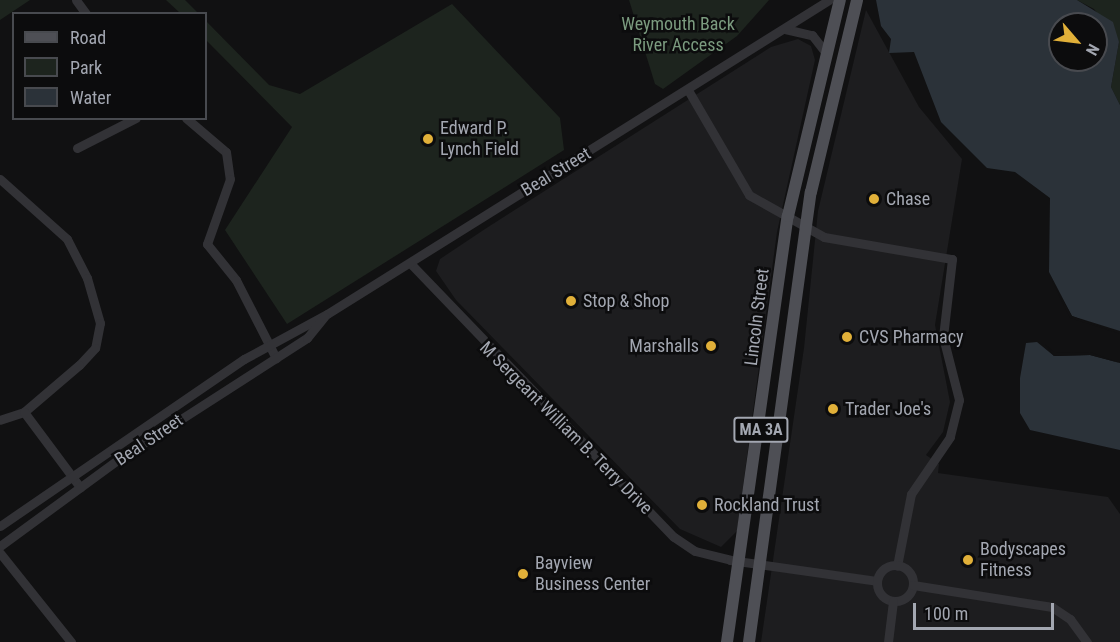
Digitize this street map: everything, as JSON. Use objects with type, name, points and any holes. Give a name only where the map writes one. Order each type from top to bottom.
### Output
[{"type":"main road","name":"Lincoln Street","points":[[727,642],[743,562],[788,216],[840,0]]},
{"type":"main road","name":"Lincoln Street","points":[[749,642],[762,564],[806,227],[857,0]]},
{"type":"street","name":"Beal Street","points":[[0,526],[70,476],[269,344],[327,314],[829,0]]},
{"type":"street","points":[[785,29],[812,35],[826,54]]},
{"type":"street","points":[[688,90],[741,187],[824,237],[952,259],[943,337],[958,385],[958,405],[950,437],[911,494],[897,566]]},
{"type":"street","points":[[77,148],[132,120]]},
{"type":"street","points":[[188,120],[226,152],[231,179],[207,244],[236,280],[276,358]]},
{"type":"street","points":[[0,179],[67,239],[100,323],[95,348],[24,412],[0,420]]},
{"type":"street","name":"M Sergeant William B. Terry Drive","points":[[410,263],[442,303],[674,537],[695,550],[743,562],[877,581]]},
{"type":"street","name":"Beal Street","points":[[0,546],[80,487],[307,338],[327,314]]},
{"type":"street","points":[[24,412],[80,487]]},
{"type":"street","points":[[0,553],[71,642]]},
{"type":"street","points":[[893,601],[880,593],[877,581],[882,571],[897,566],[907,570],[913,585]]},
{"type":"street","points":[[893,601],[907,596],[913,585]]},
{"type":"street","points":[[913,585],[1044,605],[1065,614],[1087,642]]},
{"type":"street","points":[[888,642],[893,601]]},
{"type":"shaded area","points":[[866,10],[919,107],[962,159],[935,325],[950,402],[943,432],[926,455],[939,464],[938,473],[1108,497],[1120,514],[1120,642],[761,642],[804,348],[818,211]]},
{"type":"shaded area","points":[[798,39],[811,46],[815,60],[777,232],[737,531],[721,547],[680,529],[456,300],[436,271],[440,259],[485,229],[771,47]]},
{"type":"green space","points":[[0,0],[30,0],[0,20]]},
{"type":"green space","points":[[166,0],[185,0],[197,12],[179,12]]},
{"type":"green space","name":"Weymouth Back River Access","points":[[629,0],[769,0],[737,36],[663,89],[655,84]]},
{"type":"green space","points":[[1077,0],[1120,0],[1120,105],[1111,87],[1119,42],[1108,27],[1108,12],[1096,12]]},
{"type":"green space","name":"Edward P. Lynch Field","points":[[452,4],[560,118],[564,150],[287,324],[225,230],[292,127],[207,41],[207,22],[269,85],[300,94]]},
{"type":"water","points":[[876,0],[1077,0],[1097,12],[1048,12],[1048,72],[1108,72],[1108,19],[1113,22],[1119,42],[1111,87],[1120,105],[1120,331],[1072,316],[1049,272],[1050,198],[1015,172],[987,168],[941,122],[914,52],[889,53],[891,39],[881,26]]},
{"type":"water","points":[[1037,342],[1054,356],[1090,355],[1120,363],[1120,450],[1030,430],[1020,413],[1020,378],[1026,343]]},
{"type":"pier","points":[[1052,281],[1072,316],[1120,334],[1070,318]]},
{"type":"pier","points":[[1045,344],[1055,353],[1090,352],[1120,363],[1090,355],[1054,356]]},
{"type":"place","name":"Edward P. Lynch Field","points":[[428,139]]},
{"type":"place","name":"Chase","points":[[874,199]]},
{"type":"place","name":"Stop & Shop","points":[[571,301]]},
{"type":"place","name":"CVS Pharmacy","points":[[847,337]]},
{"type":"place","name":"Marshalls","points":[[711,346]]},
{"type":"place","name":"Trader Joe's","points":[[833,409]]},
{"type":"place","name":"Rockland Trust","points":[[702,505]]},
{"type":"place","name":"Bodyscapes Fitness","points":[[968,560]]},
{"type":"place","name":"Bayview Business Center","points":[[523,574]]}]
